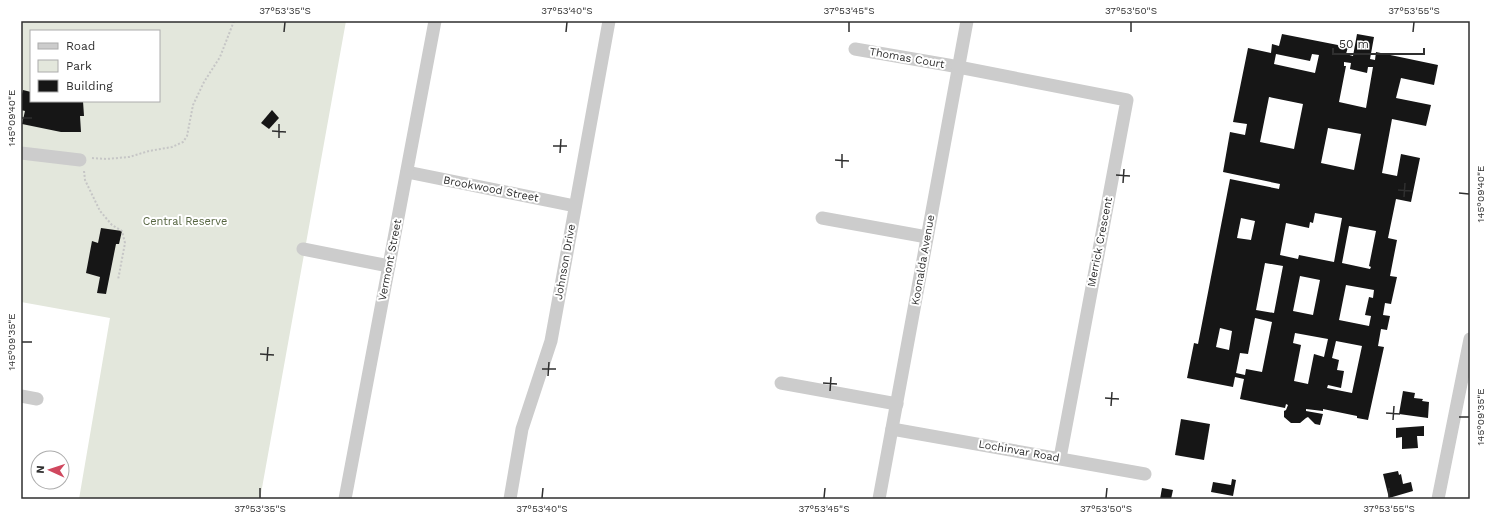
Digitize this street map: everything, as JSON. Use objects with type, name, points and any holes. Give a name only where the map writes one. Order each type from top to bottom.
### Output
[{"type":"street","name":"Vermont Street","points":[[346,499],[435,21]]},
{"type":"street","name":"Johnson Drive","points":[[510,499],[522,429],[551,341],[609,21]]},
{"type":"street","name":"Koonalda Avenue","points":[[879,499],[967,21]]},
{"type":"street","name":"Thomas Court","points":[[855,49],[959,67]]},
{"type":"street","name":"Merrick Crescent","points":[[959,67],[1127,100],[1060,458]]},
{"type":"street","points":[[21,153],[80,160]]},
{"type":"street","name":"Brookwood Street","points":[[407,172],[575,206]]},
{"type":"street","points":[[822,218],[927,237]]},
{"type":"street","points":[[303,250],[389,266]]},
{"type":"street","points":[[1438,499],[1470,339]]},
{"type":"street","points":[[781,383],[897,404]]},
{"type":"street","points":[[21,396],[37,399]]},
{"type":"street","name":"Lochinvar Road","points":[[892,428],[1146,474]]},
{"type":"path","points":[[118,280],[125,243],[122,231],[112,225],[100,211],[85,180],[80,160],[87,158],[106,159],[129,157],[181,144],[187,136],[193,105],[204,82],[220,57],[234,21]]},
{"type":"green space","name":"Central Reserve","points":[[21,21],[346,21],[260,499],[79,499],[110,318],[21,302]]},
{"type":"building","points":[[1282,34],[1348,47],[1346,54],[1353,56],[1357,34],[1374,37],[1370,59],[1375,60],[1376,52],[1438,65],[1434,85],[1401,78],[1396,98],[1431,105],[1426,126],[1392,119],[1382,173],[1397,176],[1401,154],[1420,158],[1411,202],[1396,199],[1388,238],[1397,240],[1390,276],[1397,277],[1391,304],[1385,303],[1383,315],[1390,316],[1387,330],[1381,329],[1378,346],[1384,347],[1368,420],[1357,418],[1357,416],[1323,409],[1323,411],[1306,409],[1306,411],[1323,414],[1320,425],[1315,424],[1308,417],[1300,423],[1291,423],[1284,417],[1284,411],[1288,405],[1286,404],[1285,408],[1240,399],[1244,379],[1235,377],[1233,387],[1187,378],[1194,343],[1198,344],[1230,179],[1279,189],[1280,184],[1223,172],[1230,132],[1245,135],[1247,124],[1233,122],[1248,48],[1271,53],[1272,44],[1279,46]],"holes":[[[1276,54],[1310,61],[1312,54],[1319,55],[1315,73],[1274,64]],[[1344,62],[1351,63],[1350,69],[1367,73],[1368,67],[1373,67],[1366,108],[1339,102],[1346,66],[1344,66]],[[1269,97],[1303,104],[1294,149],[1260,142]],[[1328,128],[1361,134],[1354,170],[1321,163]],[[1315,213],[1342,218],[1334,262],[1299,255],[1298,259],[1280,255],[1286,223],[1309,228],[1310,222],[1313,223]],[[1241,218],[1255,221],[1251,240],[1237,238]],[[1349,226],[1376,231],[1369,266],[1371,267],[1370,269],[1342,263]],[[1265,263],[1283,266],[1274,313],[1256,310]],[[1300,276],[1320,280],[1313,315],[1293,311]],[[1346,285],[1374,290],[1373,298],[1369,297],[1365,315],[1371,316],[1369,326],[1339,320]],[[1255,318],[1272,322],[1262,372],[1246,369],[1245,375],[1236,373],[1240,353],[1248,354]],[[1220,328],[1232,331],[1229,350],[1216,347]],[[1295,333],[1328,339],[1324,357],[1314,354],[1308,384],[1294,381],[1301,345],[1293,343]],[[1336,341],[1362,346],[1352,393],[1327,388],[1328,385],[1341,388],[1344,371],[1337,370],[1339,360],[1332,358]]]},
{"type":"building","points":[[23,90],[30,92],[30,102],[83,102],[84,116],[80,116],[81,132],[61,132],[22,124],[25,111],[21,110]]},
{"type":"building","points":[[272,110],[279,118],[269,129],[261,123]]},
{"type":"building","points":[[101,228],[122,231],[119,244],[116,244],[106,294],[97,293],[100,277],[86,273],[92,241],[98,243]]},
{"type":"building","points":[[1403,391],[1415,393],[1414,398],[1423,399],[1422,401],[1429,402],[1428,418],[1399,414]]},
{"type":"building","points":[[1181,419],[1210,424],[1204,460],[1175,455]]},
{"type":"building","points":[[1424,426],[1424,436],[1417,436],[1418,448],[1402,449],[1402,437],[1396,438],[1396,428]]},
{"type":"building","points":[[1398,471],[1399,475],[1401,474],[1403,484],[1411,482],[1413,491],[1389,498],[1383,474]]},
{"type":"building","points":[[1232,479],[1236,480],[1233,496],[1211,492],[1213,482],[1231,485]]},
{"type":"building","points":[[1162,488],[1173,490],[1171,499],[1160,499]]}]
